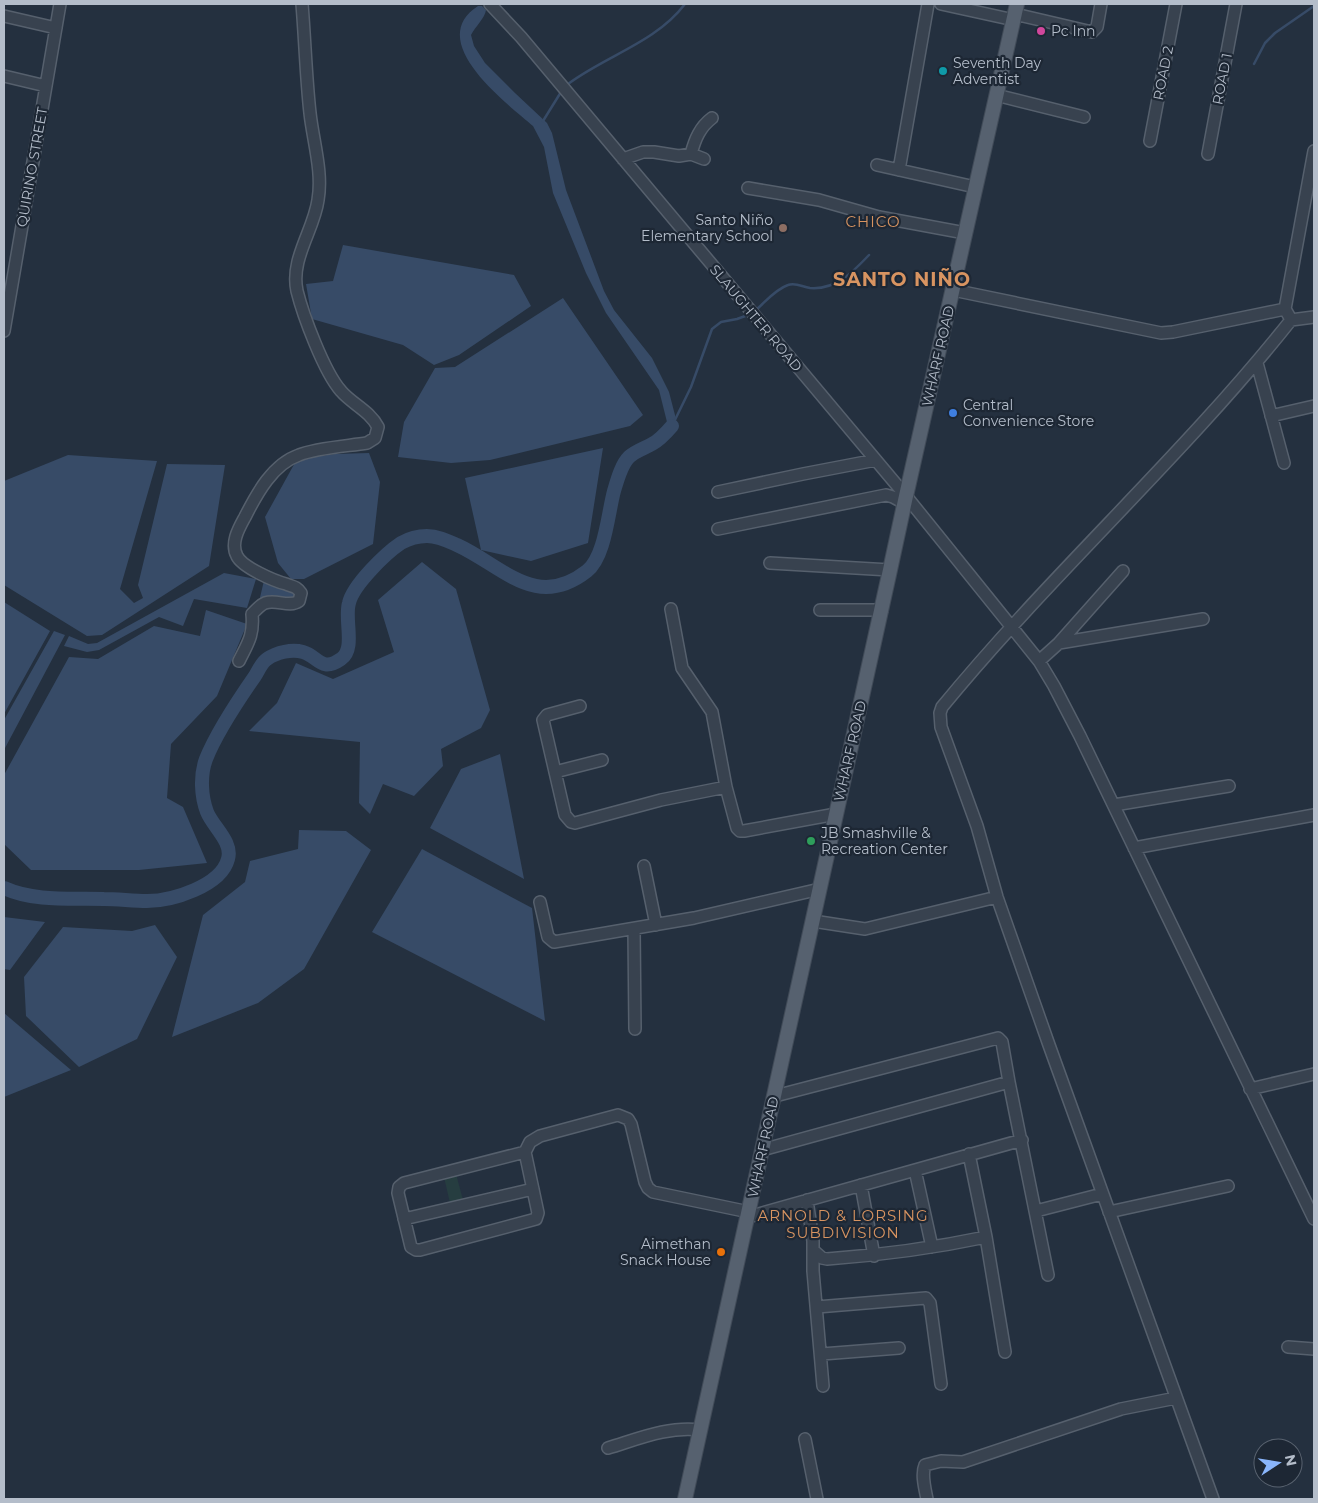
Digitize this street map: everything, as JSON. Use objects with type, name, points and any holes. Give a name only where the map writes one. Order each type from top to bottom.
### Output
[{"type":"main road","name":"WHARF ROAD","points":[[685,1499],[905,499],[1015,13]]},
{"type":"street","name":"QUIRINO STREET","points":[[4,331],[60,4]]},
{"type":"street","points":[[239,661],[252,637],[252,614],[264,603],[296,604],[302,593],[296,586],[285,584],[245,566],[237,556],[234,545],[238,531],[256,494],[278,468],[290,459],[300,454],[367,443],[375,438],[378,427],[369,415],[349,400],[338,388],[324,364],[297,291],[295,277],[298,260],[317,209],[319,197],[319,179],[310,112],[302,4]]},
{"type":"street","name":"SLAUGHTER ROAD","points":[[492,4],[876,460],[905,499],[1039,661],[1054,686],[1114,804],[1314,1219]]},
{"type":"street","points":[[899,170],[928,4]]},
{"type":"street","points":[[941,4],[1015,13],[1092,32],[1097,27],[1101,4]]},
{"type":"street","name":"ROAD 2","points":[[1150,141],[1176,4]]},
{"type":"street","name":"ROAD 1","points":[[1208,154],[1236,4]]},
{"type":"street","points":[[4,16],[56,28]]},
{"type":"street","points":[[4,76],[46,86]]},
{"type":"street","points":[[996,95],[1084,117]]},
{"type":"street","points":[[691,154],[695,140],[704,124],[712,118]]},
{"type":"street","points":[[1291,320],[1285,309],[1314,151]]},
{"type":"street","points":[[623,159],[643,152],[679,156],[691,154],[704,159]]},
{"type":"street","points":[[877,165],[976,187]]},
{"type":"street","points":[[748,188],[819,200],[879,217],[965,234]]},
{"type":"street","points":[[953,290],[1161,333],[1285,309]]},
{"type":"street","points":[[1213,1499],[997,897],[977,826],[941,727],[940,713],[942,707],[983,656],[1137,495],[1257,363],[1291,320],[1314,317]]},
{"type":"street","points":[[1257,363],[1284,463]]},
{"type":"street","points":[[1272,416],[1314,406]]},
{"type":"street","points":[[718,492],[876,460]]},
{"type":"street","points":[[718,529],[886,495],[905,499]]},
{"type":"street","points":[[770,563],[890,570]]},
{"type":"street","points":[[1039,661],[1058,643],[1123,571]]},
{"type":"street","points":[[671,609],[682,668],[712,712],[726,787],[735,824],[740,831],[836,814]]},
{"type":"street","points":[[820,610],[882,610]]},
{"type":"street","points":[[1058,643],[1203,619]]},
{"type":"street","points":[[580,706],[547,715],[543,720],[565,815],[568,820],[575,823],[661,800],[726,787]]},
{"type":"street","points":[[555,772],[602,760]]},
{"type":"street","points":[[1114,804],[1229,786]]},
{"type":"street","points":[[1134,848],[1314,815]]},
{"type":"street","points":[[644,866],[656,925]]},
{"type":"street","points":[[540,902],[548,937],[551,942],[560,942],[656,925],[820,889]]},
{"type":"street","points":[[813,921],[865,928],[997,897]]},
{"type":"street","points":[[634,929],[635,1028]]},
{"type":"street","points":[[774,1096],[998,1038],[1002,1042],[1048,1275]]},
{"type":"street","points":[[1250,1089],[1314,1074]]},
{"type":"street","points":[[762,1150],[1009,1082]]},
{"type":"street","points":[[526,1152],[401,1185],[398,1189],[411,1247],[420,1250],[536,1219],[538,1213],[526,1152],[530,1142],[540,1136],[618,1115],[628,1118],[631,1124],[644,1182],[653,1192],[748,1214],[861,1186],[1022,1140]]},
{"type":"street","points":[[969,1154],[986,1237],[1005,1352]]},
{"type":"street","points":[[915,1170],[932,1247]]},
{"type":"street","points":[[861,1186],[874,1256]]},
{"type":"street","points":[[1109,1212],[1228,1186]]},
{"type":"street","points":[[404,1219],[533,1188]]},
{"type":"street","points":[[1036,1212],[1102,1194]]},
{"type":"street","points":[[807,1200],[814,1251],[813,1264],[822,1354],[823,1386]]},
{"type":"street","points":[[814,1251],[822,1258],[827,1259],[874,1256],[986,1237]]},
{"type":"street","points":[[817,1307],[926,1298],[930,1303],[942,1384]]},
{"type":"street","points":[[1288,1347],[1314,1349]]},
{"type":"street","points":[[822,1354],[899,1348]]},
{"type":"street","points":[[927,1499],[923,1469],[925,1465],[941,1461],[963,1462],[1121,1409],[1176,1398]]},
{"type":"street","points":[[608,1448],[671,1429],[688,1428],[700,1430]]},
{"type":"street","points":[[805,1440],[817,1499]]},
{"type":"green space","points":[[456,1174],[463,1200],[450,1203],[444,1177]]},
{"type":"water","points":[[478,6],[482,6],[486,10],[471,35],[474,46],[485,63],[547,123],[552,133],[566,190],[604,291],[614,310],[652,358],[669,392],[676,419],[669,430],[659,390],[606,313],[586,273],[553,193],[544,147],[533,126],[489,87],[464,53],[460,36],[464,20]]},
{"type":"water","points":[[343,245],[514,275],[531,306],[459,355],[434,365],[403,345],[312,319],[306,284],[333,281]]},
{"type":"water","points":[[563,298],[643,415],[630,426],[490,460],[451,463],[398,457],[404,422],[435,368],[455,367]]},
{"type":"water","points":[[603,448],[588,543],[531,561],[481,550],[465,478]]},
{"type":"water","points":[[369,453],[380,482],[373,544],[304,579],[291,579],[278,563],[265,517],[297,459],[335,454]]},
{"type":"water","points":[[68,455],[157,461],[120,589],[134,603],[143,598],[138,585],[167,464],[225,465],[209,566],[102,635],[87,636],[4,585],[4,481]]},
{"type":"water","points":[[422,562],[456,589],[490,710],[481,728],[441,749],[443,766],[414,796],[383,784],[370,814],[359,803],[360,742],[249,731],[277,703],[296,663],[333,679],[394,652],[378,600]]},
{"type":"water","points":[[266,572],[297,587],[298,598],[258,606]]},
{"type":"water","points":[[224,573],[256,579],[247,608],[194,599],[183,626],[159,617],[99,650],[87,652],[64,646],[69,636],[88,644],[97,643]]},
{"type":"water","points":[[4,602],[50,631],[4,714]]},
{"type":"water","points":[[206,610],[247,624],[217,696],[171,744],[167,798],[183,807],[207,863],[139,870],[31,870],[4,844],[4,775],[69,657],[98,659],[154,626],[200,636]]},
{"type":"water","points":[[54,631],[65,635],[4,750],[4,720]]},
{"type":"water","points":[[500,754],[524,879],[430,828],[461,769]]},
{"type":"water","points":[[299,830],[346,831],[371,850],[304,969],[258,1003],[172,1037],[203,915],[245,882],[250,861],[298,849]]},
{"type":"water","points":[[422,849],[532,908],[545,1021],[372,932]]},
{"type":"water","points":[[4,917],[45,922],[10,970],[4,969]]},
{"type":"water","points":[[155,925],[177,957],[137,1039],[79,1067],[26,1016],[24,977],[63,927],[132,931]]},
{"type":"water","points":[[4,1013],[71,1070],[4,1097]]},
{"type":"waterway","points":[[568,84],[660,29],[685,4]]},
{"type":"waterway","points":[[1254,64],[1265,43],[1275,33],[1314,6]]},
{"type":"waterway","points":[[543,121],[561,92]]},
{"type":"waterway","points":[[757,309],[775,292],[788,285],[794,284],[819,288],[836,283],[857,268],[869,255]]},
{"type":"waterway","points":[[672,426],[691,387],[712,329],[721,322],[748,315]]},
{"type":"waterway","points":[[4,888],[41,897],[147,901],[182,895],[206,884],[224,869],[229,853],[225,841],[210,818],[205,806],[202,792],[204,765],[210,749],[222,728],[265,660],[289,651],[303,652],[324,664],[334,663],[341,659],[348,648],[349,603],[357,587],[387,554],[401,543],[414,538],[431,536],[446,540],[520,581],[536,586],[552,587],[569,582],[587,571],[598,556],[605,534],[615,487],[626,460],[634,453],[658,440],[672,426]]},
{"type":"place","name":"Pc Inn","points":[[1041,31]]},
{"type":"place","name":"Seventh Day Adventist","points":[[943,71]]},
{"type":"place","name":"Santo Niño Elementary School","points":[[783,228]]},
{"type":"place","name":"Central Convenience Store","points":[[953,413]]},
{"type":"place","name":"JB Smashville & Recreation Center","points":[[811,841]]},
{"type":"place","name":"Aimethan Snack House","points":[[721,1252]]},
{"type":"district","name":"CHICO","points":[[873,222]]},
{"type":"district","name":"SANTO NIÑO","points":[[902,279]]},
{"type":"district","name":"ARNOLD & LORSING SUBDIVISION","points":[[843,1224]]}]
